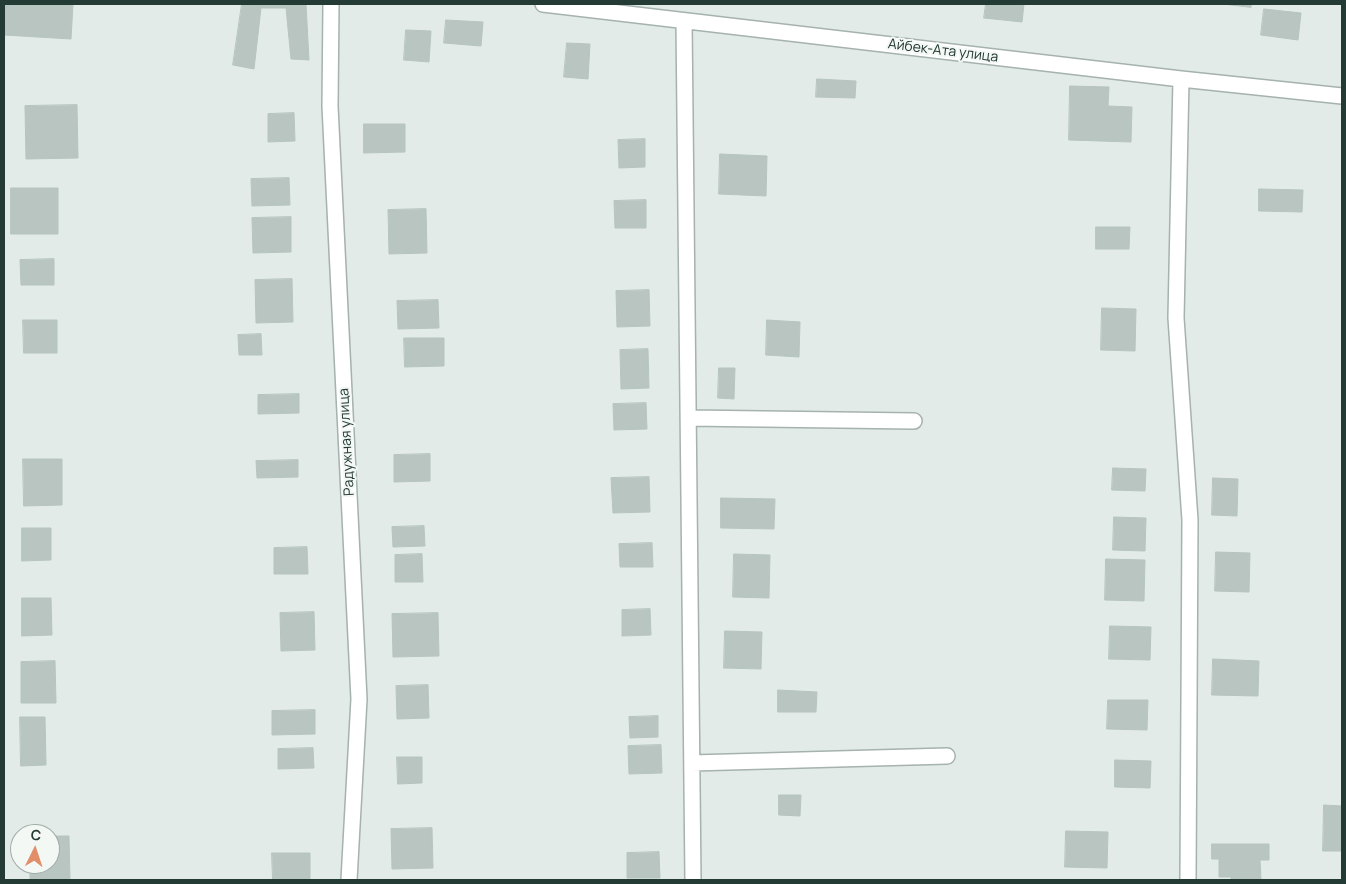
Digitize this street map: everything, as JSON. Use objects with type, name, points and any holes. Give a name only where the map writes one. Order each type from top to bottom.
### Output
[{"type":"street","name":"Радужная улица","points":[[331,4],[330,106],[359,698],[349,880]]},
{"type":"street","name":"Айбек-Ата улица","points":[[543,4],[1342,96]]},
{"type":"street","points":[[684,21],[693,880]]},
{"type":"street","points":[[1182,79],[1176,318],[1190,520],[1188,880]]},
{"type":"street","points":[[688,418],[914,421]]},
{"type":"street","points":[[692,763],[947,756]]},
{"type":"building","points":[[5,4],[73,4],[71,39],[4,35]]},
{"type":"building","points":[[242,4],[306,4],[309,60],[291,59],[286,8],[261,8],[254,69],[233,65]]},
{"type":"building","points":[[986,4],[1024,4],[1022,22],[984,18]]},
{"type":"building","points":[[1223,4],[1251,4],[1251,7]]},
{"type":"building","points":[[1264,9],[1301,13],[1298,40],[1261,35]]},
{"type":"building","points":[[446,20],[483,22],[481,46],[444,43]]},
{"type":"building","points":[[406,30],[431,31],[429,62],[404,60]]},
{"type":"building","points":[[567,43],[590,44],[588,79],[564,77]]},
{"type":"building","points":[[817,79],[856,81],[855,98],[816,97]]},
{"type":"building","points":[[1070,86],[1109,87],[1108,106],[1132,107],[1131,142],[1069,140]]},
{"type":"building","points":[[77,105],[78,158],[26,159],[25,106]]},
{"type":"building","points":[[294,113],[295,141],[268,142],[268,114]]},
{"type":"building","points":[[364,124],[405,124],[405,152],[364,153]]},
{"type":"building","points":[[645,139],[645,167],[619,168],[618,140]]},
{"type":"building","points":[[720,154],[767,156],[766,196],[719,194]]},
{"type":"building","points":[[289,178],[290,205],[252,206],[251,179]]},
{"type":"building","points":[[11,188],[58,188],[58,234],[11,234]]},
{"type":"building","points":[[1259,189],[1303,190],[1302,212],[1259,211]]},
{"type":"building","points":[[646,200],[646,228],[615,228],[614,201]]},
{"type":"building","points":[[426,209],[427,253],[389,254],[388,210]]},
{"type":"building","points":[[291,217],[291,252],[253,253],[252,218]]},
{"type":"building","points":[[1096,227],[1130,227],[1129,249],[1096,249]]},
{"type":"building","points":[[54,259],[54,285],[21,285],[20,260]]},
{"type":"building","points":[[292,279],[293,322],[256,323],[255,280]]},
{"type":"building","points":[[649,290],[650,326],[617,327],[616,291]]},
{"type":"building","points":[[438,300],[439,328],[398,329],[397,301]]},
{"type":"building","points":[[1102,308],[1136,309],[1135,351],[1101,350]]},
{"type":"building","points":[[23,320],[57,320],[57,353],[24,353]]},
{"type":"building","points":[[767,320],[800,322],[799,357],[766,355]]},
{"type":"building","points":[[261,334],[262,355],[239,355],[238,335]]},
{"type":"building","points":[[404,338],[444,338],[444,366],[405,367]]},
{"type":"building","points":[[648,349],[649,388],[621,389],[620,350]]},
{"type":"building","points":[[719,368],[735,368],[734,399],[718,398]]},
{"type":"building","points":[[299,394],[299,413],[258,414],[258,395]]},
{"type":"building","points":[[646,403],[647,429],[614,430],[613,404]]},
{"type":"building","points":[[430,454],[430,481],[394,482],[394,455]]},
{"type":"building","points":[[23,459],[62,459],[62,505],[24,506]]},
{"type":"building","points":[[298,460],[298,477],[257,478],[256,461]]},
{"type":"building","points":[[1113,468],[1146,469],[1145,491],[1112,490]]},
{"type":"building","points":[[649,477],[650,512],[613,513],[611,478]]},
{"type":"building","points":[[1213,478],[1238,479],[1237,516],[1212,515]]},
{"type":"building","points":[[721,498],[775,499],[774,529],[721,528]]},
{"type":"building","points":[[1114,517],[1146,518],[1145,551],[1113,550]]},
{"type":"building","points":[[424,526],[425,546],[393,547],[392,527]]},
{"type":"building","points":[[22,528],[51,528],[51,560],[22,561]]},
{"type":"building","points":[[652,543],[653,567],[620,567],[619,544]]},
{"type":"building","points":[[307,547],[308,574],[274,574],[274,548]]},
{"type":"building","points":[[1216,552],[1250,553],[1249,592],[1215,591]]},
{"type":"building","points":[[422,554],[423,582],[395,582],[395,555]]},
{"type":"building","points":[[734,554],[770,555],[769,598],[733,597]]},
{"type":"building","points":[[1106,559],[1145,560],[1144,601],[1105,600]]},
{"type":"building","points":[[22,598],[51,598],[52,635],[22,636]]},
{"type":"building","points":[[650,609],[651,635],[622,636],[622,610]]},
{"type":"building","points":[[314,612],[315,650],[281,651],[280,613]]},
{"type":"building","points":[[438,613],[439,656],[393,657],[392,614]]},
{"type":"building","points":[[1110,626],[1151,627],[1150,660],[1109,659]]},
{"type":"building","points":[[725,631],[762,632],[761,669],[724,668]]},
{"type":"building","points":[[1213,659],[1259,661],[1258,696],[1212,695]]},
{"type":"building","points":[[55,661],[56,703],[21,703],[21,662]]},
{"type":"building","points":[[428,685],[429,718],[397,719],[396,686]]},
{"type":"building","points":[[778,690],[817,692],[816,712],[778,712]]},
{"type":"building","points":[[1108,700],[1148,700],[1147,730],[1107,729]]},
{"type":"building","points":[[315,710],[315,734],[272,735],[272,711]]},
{"type":"building","points":[[658,716],[658,737],[630,738],[629,717]]},
{"type":"building","points":[[20,717],[45,717],[46,765],[21,766]]},
{"type":"building","points":[[661,745],[662,773],[629,774],[628,746]]},
{"type":"building","points":[[313,748],[314,768],[278,769],[278,749]]},
{"type":"building","points":[[397,757],[422,757],[422,783],[398,784]]},
{"type":"building","points":[[1115,760],[1151,761],[1150,788],[1115,787]]},
{"type":"building","points":[[779,795],[801,795],[800,816],[779,815]]},
{"type":"building","points":[[1324,805],[1342,806],[1342,851],[1323,851]]},
{"type":"building","points":[[432,828],[433,868],[392,869],[391,829]]},
{"type":"building","points":[[1066,831],[1108,832],[1107,868],[1065,867]]},
{"type":"building","points":[[60,836],[69,836],[70,880],[30,880],[30,874],[60,874]]},
{"type":"building","points":[[1212,844],[1269,844],[1269,860],[1260,860],[1261,880],[1231,880],[1231,877],[1219,877],[1219,859],[1212,859]]},
{"type":"building","points":[[659,852],[660,878],[627,878],[627,853]]},
{"type":"building","points":[[272,853],[310,853],[310,880],[273,880]]}]
